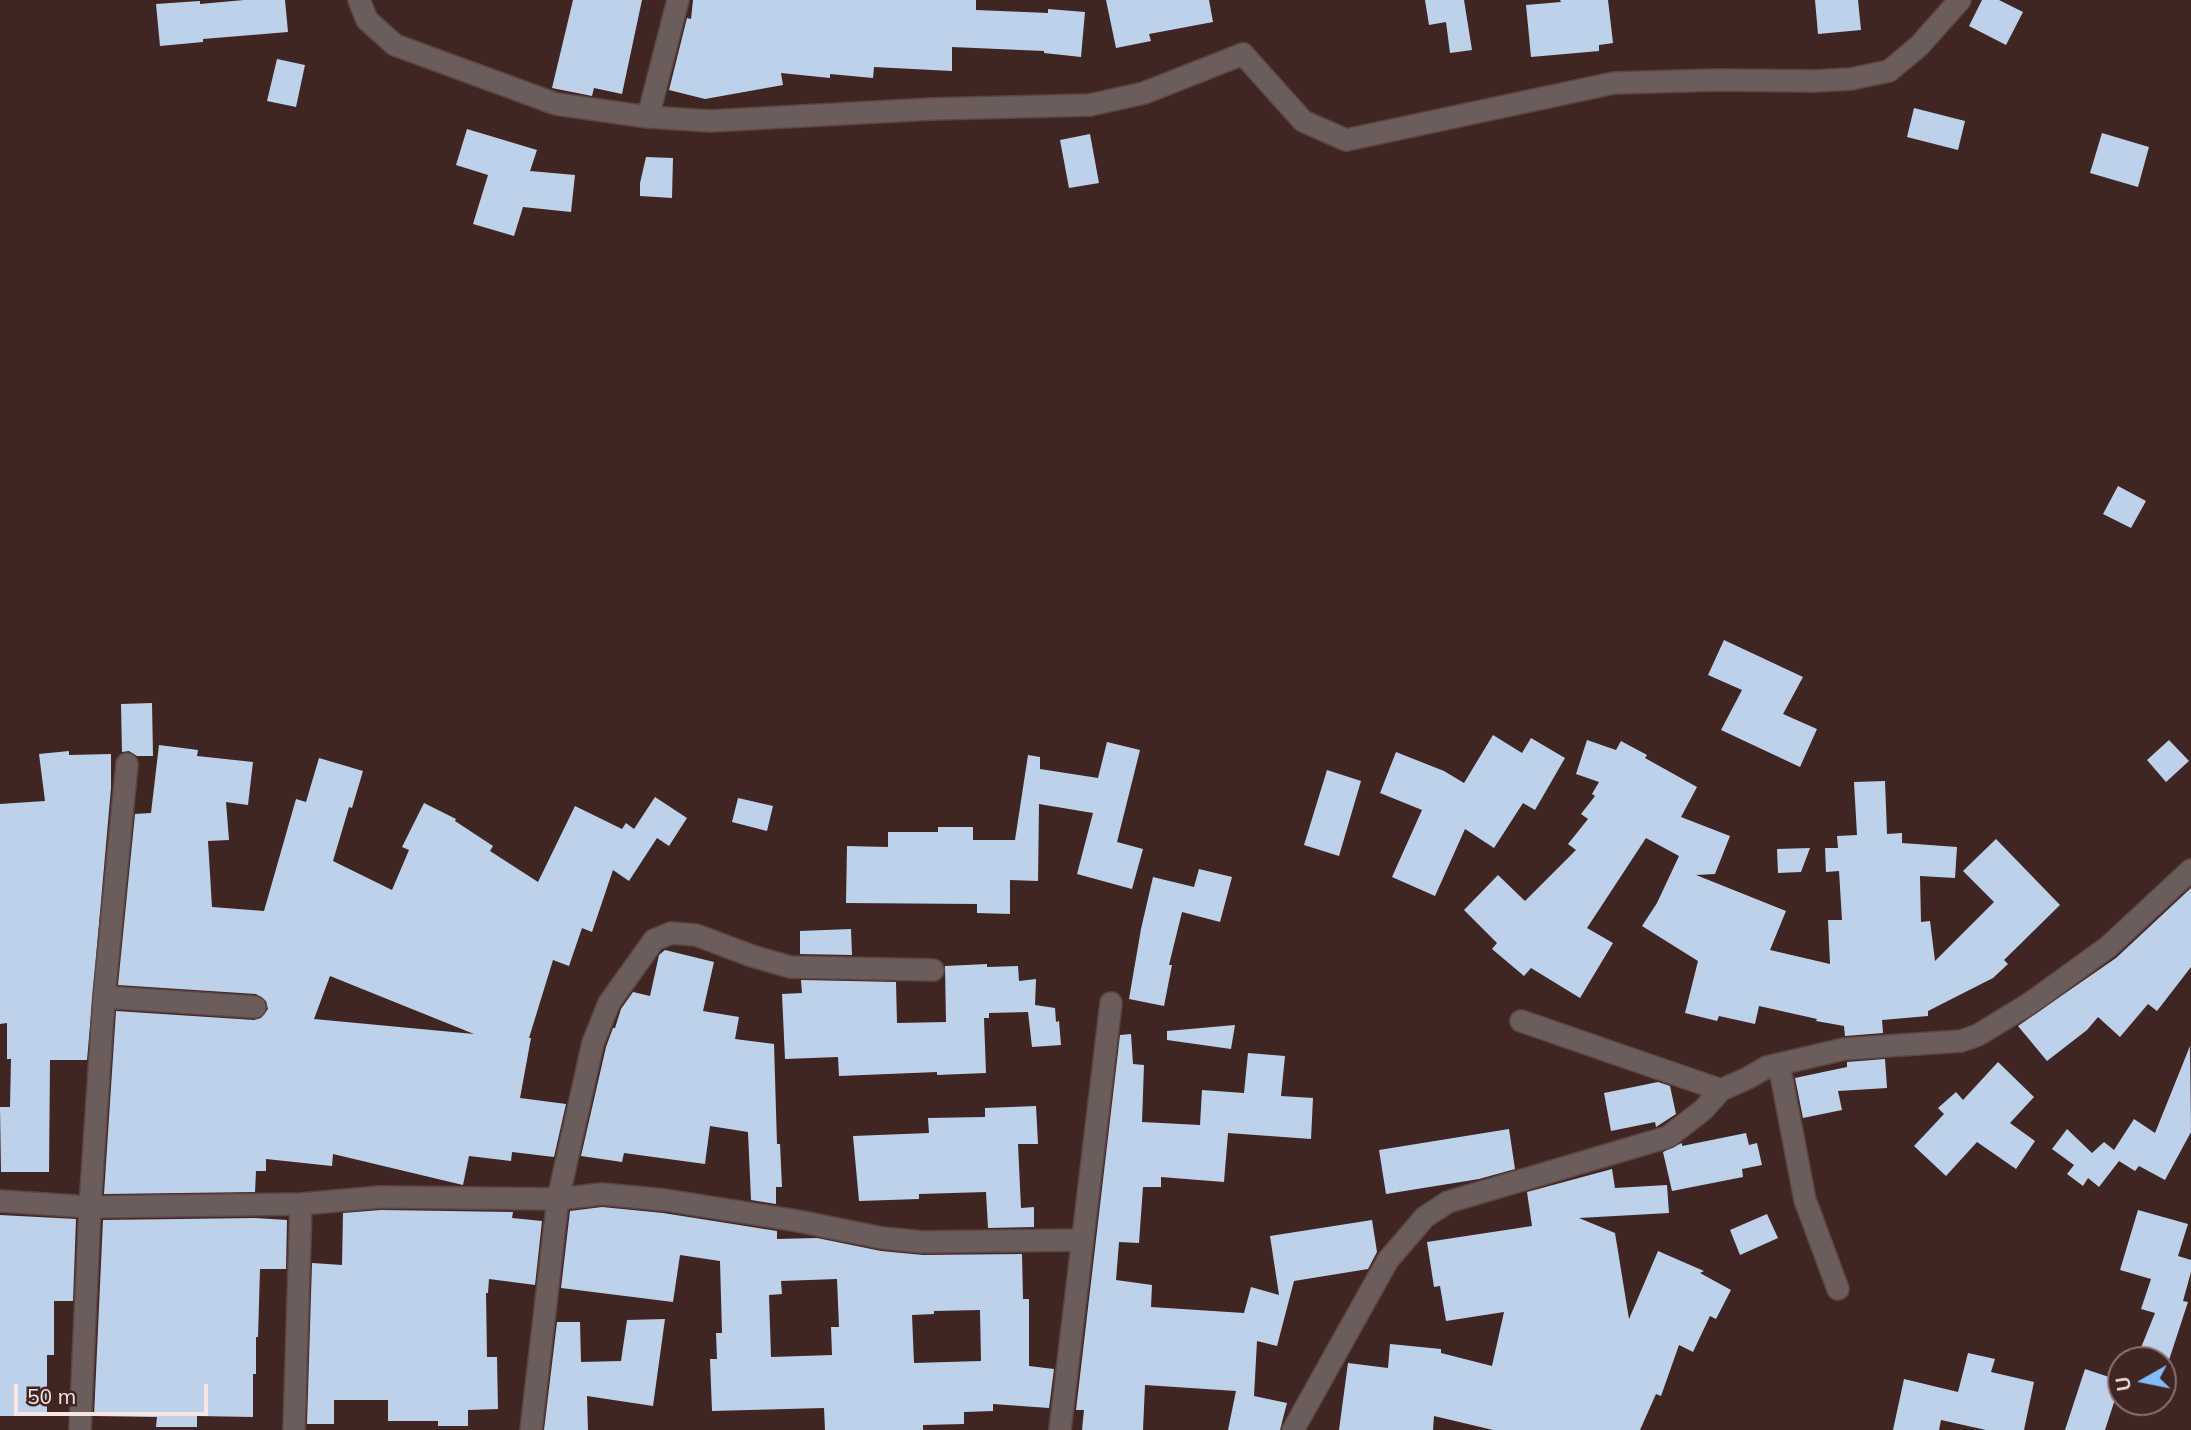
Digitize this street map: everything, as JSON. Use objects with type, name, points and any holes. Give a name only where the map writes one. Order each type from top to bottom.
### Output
[{"type":"street","points":[[359,0],[367,20],[395,45],[556,104],[648,117],[710,121],[944,108],[1090,106],[1144,93],[1243,54],[1303,121],[1346,140],[1614,83],[1814,81],[1851,79],[1889,71],[1919,46],[1960,0]]},
{"type":"street","points":[[648,117],[678,0]]},
{"type":"street","points":[[80,1430],[90,1207],[104,998],[127,764]]},
{"type":"street","points":[[1293,1430],[1388,1261],[1425,1217],[1448,1202],[1668,1137],[1703,1110],[1721,1090],[1767,1067],[1844,1049],[1961,1041],[1978,1035],[2029,1004],[2108,947],[2191,870]]},
{"type":"street","points":[[531,1430],[558,1199],[593,1043],[609,1003],[654,940],[671,933],[696,936],[752,957],[790,967],[933,970]]},
{"type":"street","points":[[104,998],[255,1007]]},
{"type":"street","points":[[1060,1430],[1111,1003]]},
{"type":"street","points":[[1521,1021],[1721,1090]]},
{"type":"street","points":[[1779,1064],[1805,1200],[1838,1289]]},
{"type":"street","points":[[0,1202],[90,1207],[301,1204],[380,1198],[558,1199],[602,1194],[665,1200],[882,1238],[923,1242],[1081,1240]]},
{"type":"street","points":[[294,1430],[301,1204]]},
{"type":"building","points":[[285,0],[288,32],[203,39],[203,42],[160,46],[156,4]]},
{"type":"building","points":[[573,0],[642,0],[622,94],[594,88],[592,96],[552,88]]},
{"type":"building","points":[[693,0],[976,0],[976,10],[1048,13],[1048,9],[1085,12],[1081,57],[1044,51],[952,47],[952,71],[874,67],[873,78],[830,74],[830,78],[781,73],[783,85],[705,99],[669,90],[687,18],[691,19]]},
{"type":"building","points":[[1106,0],[1209,0],[1213,22],[1149,34],[1151,41],[1116,48]]},
{"type":"building","points":[[1425,0],[1464,0],[1472,50],[1450,53],[1446,22],[1429,25]]},
{"type":"building","points":[[1560,0],[1608,0],[1613,43],[1599,45],[1599,51],[1531,57],[1526,5],[1561,2]]},
{"type":"building","points":[[1815,0],[1858,0],[1861,30],[1818,34]]},
{"type":"building","points":[[1982,0],[1999,0],[2023,12],[2006,45],[1969,26]]},
{"type":"building","points":[[277,59],[305,65],[296,107],[267,101]]},
{"type":"building","points":[[1914,108],[1965,121],[1958,150],[1907,137]]},
{"type":"building","points":[[467,129],[537,150],[530,171],[575,175],[571,212],[523,207],[514,236],[473,224],[488,175],[456,165]]},
{"type":"building","points":[[2102,133],[2149,147],[2138,187],[2090,173]]},
{"type":"building","points":[[1090,134],[1099,183],[1069,188],[1060,140]]},
{"type":"building","points":[[646,157],[673,158],[672,198],[640,196]]},
{"type":"building","points":[[2118,486],[2146,501],[2131,528],[2103,514]]},
{"type":"building","points":[[1724,640],[1803,677],[1783,714],[1817,729],[1800,767],[1721,730],[1742,690],[1708,675]]},
{"type":"building","points":[[152,703],[153,756],[122,752],[121,704]]},
{"type":"building","points":[[1493,735],[1522,753],[1531,738],[1565,758],[1535,810],[1523,803],[1494,848],[1465,829],[1435,896],[1392,877],[1422,810],[1380,793],[1396,752],[1444,771],[1464,783]]},
{"type":"building","points":[[1587,740],[1616,750],[1621,741],[1647,755],[1645,758],[1697,787],[1681,817],[1730,836],[1715,874],[1696,875],[1786,911],[1770,950],[1830,964],[1828,920],[1842,920],[1839,871],[1826,872],[1825,848],[1838,848],[1837,836],[1857,835],[1854,782],[1885,781],[1887,834],[1902,833],[1902,843],[1957,847],[1955,878],[1920,876],[1921,922],[1930,921],[1935,961],[1994,902],[1963,871],[1996,839],[2060,905],[2004,960],[2008,964],[1993,978],[1928,1011],[1928,1016],[1882,1020],[1883,1033],[1845,1036],[1844,1026],[1759,1006],[1755,1024],[1719,1016],[1717,1021],[1685,1013],[1698,961],[1642,926],[1657,903],[1679,856],[1646,838],[1587,928],[1613,943],[1580,998],[1531,968],[1524,976],[1492,949],[1497,943],[1464,910],[1498,875],[1525,901],[1576,850],[1568,844],[1588,819],[1581,814],[1595,796],[1592,794],[1599,782],[1576,774]]},
{"type":"building","points":[[2169,740],[2189,761],[2166,782],[2147,760]]},
{"type":"building","points":[[1107,742],[1140,750],[1117,842],[1143,849],[1132,889],[1077,874],[1093,813],[1039,804],[1038,881],[1010,880],[1010,914],[977,913],[977,904],[846,903],[847,846],[888,847],[888,832],[938,832],[938,827],[973,827],[973,840],[1015,840],[1028,755],[1040,757],[1040,769],[1098,778]]},
{"type":"building","points":[[159,745],[198,750],[197,756],[253,762],[248,805],[226,802],[229,840],[208,841],[212,907],[264,911],[296,799],[306,802],[319,758],[363,771],[333,861],[392,890],[409,850],[402,847],[424,803],[456,819],[455,821],[493,846],[490,851],[538,882],[575,806],[622,829],[626,823],[634,829],[655,797],[687,818],[669,846],[657,838],[629,881],[613,870],[592,932],[582,928],[569,966],[553,960],[529,1038],[520,1098],[566,1104],[554,1157],[512,1152],[511,1161],[469,1156],[463,1185],[333,1154],[332,1166],[266,1159],[266,1171],[256,1171],[255,1192],[104,1194],[116,1011],[254,1020],[261,1018],[268,1009],[266,1001],[256,994],[118,985],[135,814],[151,813]],"holes":[[[330,976],[474,1034],[314,1019]]]},
{"type":"building","points":[[69,751],[69,755],[111,754],[111,788],[87,1060],[50,1060],[49,1172],[1,1172],[0,1107],[10,1107],[11,1059],[7,1059],[7,1023],[0,1024],[0,804],[45,801],[39,754]]},
{"type":"building","points":[[1327,770],[1361,781],[1339,856],[1304,845]]},
{"type":"building","points":[[738,798],[773,806],[767,831],[732,822]]},
{"type":"building","points":[[1810,848],[1801,872],[1778,873],[1777,849]]},
{"type":"building","points":[[1199,869],[1232,877],[1220,922],[1182,912],[1169,965],[1172,965],[1164,1006],[1129,999],[1153,877],[1194,887]]},
{"type":"building","points":[[2191,888],[2191,967],[2157,1011],[2148,1004],[2120,1037],[2098,1017],[2087,1030],[2047,1061],[2018,1026],[2116,958]]},
{"type":"building","points":[[851,929],[852,955],[800,954],[800,931]]},
{"type":"building","points":[[665,950],[714,962],[703,1011],[739,1017],[735,1039],[774,1044],[777,1144],[780,1144],[782,1187],[776,1187],[776,1204],[751,1200],[748,1132],[710,1126],[705,1164],[624,1153],[622,1162],[581,1156],[606,1047],[613,1028],[621,1009],[633,992],[650,996],[659,955]]},
{"type":"building","points":[[987,964],[987,967],[1018,966],[1019,981],[1036,979],[1035,1005],[1055,1008],[1061,1045],[1032,1047],[1028,1012],[989,1013],[989,1018],[984,1018],[986,1073],[839,1076],[838,1057],[785,1059],[782,994],[802,993],[801,980],[896,982],[897,1023],[946,1022],[945,966]]},
{"type":"building","points":[[1235,1025],[1231,1049],[1167,1040],[1167,1031]]},
{"type":"building","points":[[1131,1034],[1133,1064],[1144,1065],[1142,1122],[1200,1125],[1202,1090],[1244,1093],[1248,1053],[1285,1056],[1281,1096],[1313,1098],[1311,1139],[1228,1133],[1224,1182],[1161,1177],[1161,1187],[1143,1187],[1139,1243],[1119,1242],[1116,1280],[1152,1285],[1151,1307],[1244,1313],[1251,1287],[1279,1295],[1270,1236],[1372,1220],[1377,1252],[1368,1269],[1294,1281],[1277,1346],[1257,1341],[1254,1396],[1287,1403],[1280,1430],[1228,1430],[1236,1391],[1145,1385],[1143,1430],[1082,1430],[1084,1410],[1076,1410],[1120,1035]]},
{"type":"building","points":[[2190,1046],[2191,1132],[2165,1180],[2139,1166],[2135,1171],[2119,1161],[2099,1187],[2088,1178],[2083,1186],[2067,1174],[2074,1165],[2052,1149],[2067,1129],[2092,1153],[2104,1142],[2114,1150],[2134,1119],[2155,1133]]},
{"type":"building","points":[[1885,1059],[1887,1088],[1838,1091],[1842,1110],[1803,1118],[1795,1078],[1847,1067],[1847,1062]]},
{"type":"building","points":[[1998,1062],[2034,1097],[2010,1123],[2035,1141],[2016,1169],[1977,1142],[1946,1176],[1914,1146],[1944,1114],[1938,1108],[1956,1092],[1963,1100]]},
{"type":"building","points":[[1658,1082],[1670,1086],[1676,1114],[1656,1127],[1655,1122],[1611,1131],[1604,1093]]},
{"type":"building","points":[[1036,1106],[1038,1144],[1018,1144],[1021,1208],[1034,1207],[1034,1227],[988,1228],[986,1192],[919,1194],[919,1199],[859,1201],[853,1136],[929,1133],[928,1118],[985,1117],[985,1108]]},
{"type":"building","points":[[1509,1129],[1515,1169],[1479,1179],[1386,1194],[1379,1150]]},
{"type":"building","points":[[1746,1133],[1749,1145],[1757,1143],[1762,1165],[1742,1169],[1743,1177],[1672,1191],[1663,1152],[1682,1143],[1682,1146]]},
{"type":"building","points":[[1612,1169],[1615,1188],[1667,1185],[1669,1213],[1579,1218],[1615,1233],[1629,1319],[1658,1251],[1704,1271],[1700,1273],[1731,1290],[1716,1319],[1710,1316],[1693,1352],[1679,1345],[1661,1396],[1656,1394],[1640,1430],[1493,1430],[1434,1416],[1433,1430],[1339,1430],[1348,1363],[1388,1368],[1390,1344],[1441,1349],[1441,1353],[1492,1366],[1504,1312],[1446,1321],[1440,1286],[1434,1287],[1427,1242],[1532,1226],[1527,1192]]},
{"type":"building","points":[[602,1207],[663,1213],[777,1231],[777,1239],[817,1238],[881,1251],[923,1255],[1022,1254],[1023,1299],[1029,1299],[1029,1366],[1054,1369],[1049,1408],[993,1404],[993,1411],[964,1412],[964,1424],[923,1425],[923,1430],[825,1430],[824,1408],[712,1411],[710,1359],[717,1359],[716,1333],[722,1333],[720,1261],[680,1255],[673,1302],[561,1288],[570,1211]],"holes":[[[837,1279],[839,1327],[831,1327],[832,1355],[771,1357],[769,1295],[782,1294],[781,1281]],[[980,1310],[981,1361],[914,1363],[912,1315],[934,1314],[934,1311]]]},
{"type":"building","points":[[381,1210],[513,1212],[512,1218],[542,1221],[535,1285],[489,1279],[486,1293],[487,1357],[497,1357],[498,1409],[468,1410],[468,1426],[438,1426],[438,1421],[388,1421],[388,1400],[334,1400],[334,1424],[307,1424],[312,1263],[342,1265],[343,1213]]},
{"type":"building","points":[[2138,1210],[2188,1224],[2178,1256],[2191,1260],[2191,1272],[2183,1301],[2188,1302],[2174,1346],[2142,1346],[2155,1313],[2141,1309],[2151,1279],[2120,1270]]},
{"type":"building","points":[[1767,1214],[1778,1238],[1740,1255],[1730,1230]]},
{"type":"building","points":[[0,1215],[76,1219],[73,1301],[54,1301],[54,1355],[47,1355],[47,1416],[0,1416]]},
{"type":"building","points":[[103,1220],[287,1220],[286,1269],[260,1269],[253,1417],[197,1416],[197,1427],[156,1427],[157,1417],[94,1416]]},
{"type":"building","points":[[665,1319],[653,1406],[587,1396],[588,1430],[544,1430],[557,1322],[580,1322],[581,1362],[621,1361],[627,1320]]},
{"type":"building","points":[[1968,1353],[1995,1359],[1991,1372],[2034,1382],[2024,1430],[1986,1430],[1941,1420],[1939,1430],[1893,1430],[1904,1379],[1958,1392]]},
{"type":"building","points":[[2085,1369],[2107,1376],[2107,1416],[2110,1416],[2105,1430],[2065,1430]]}]
